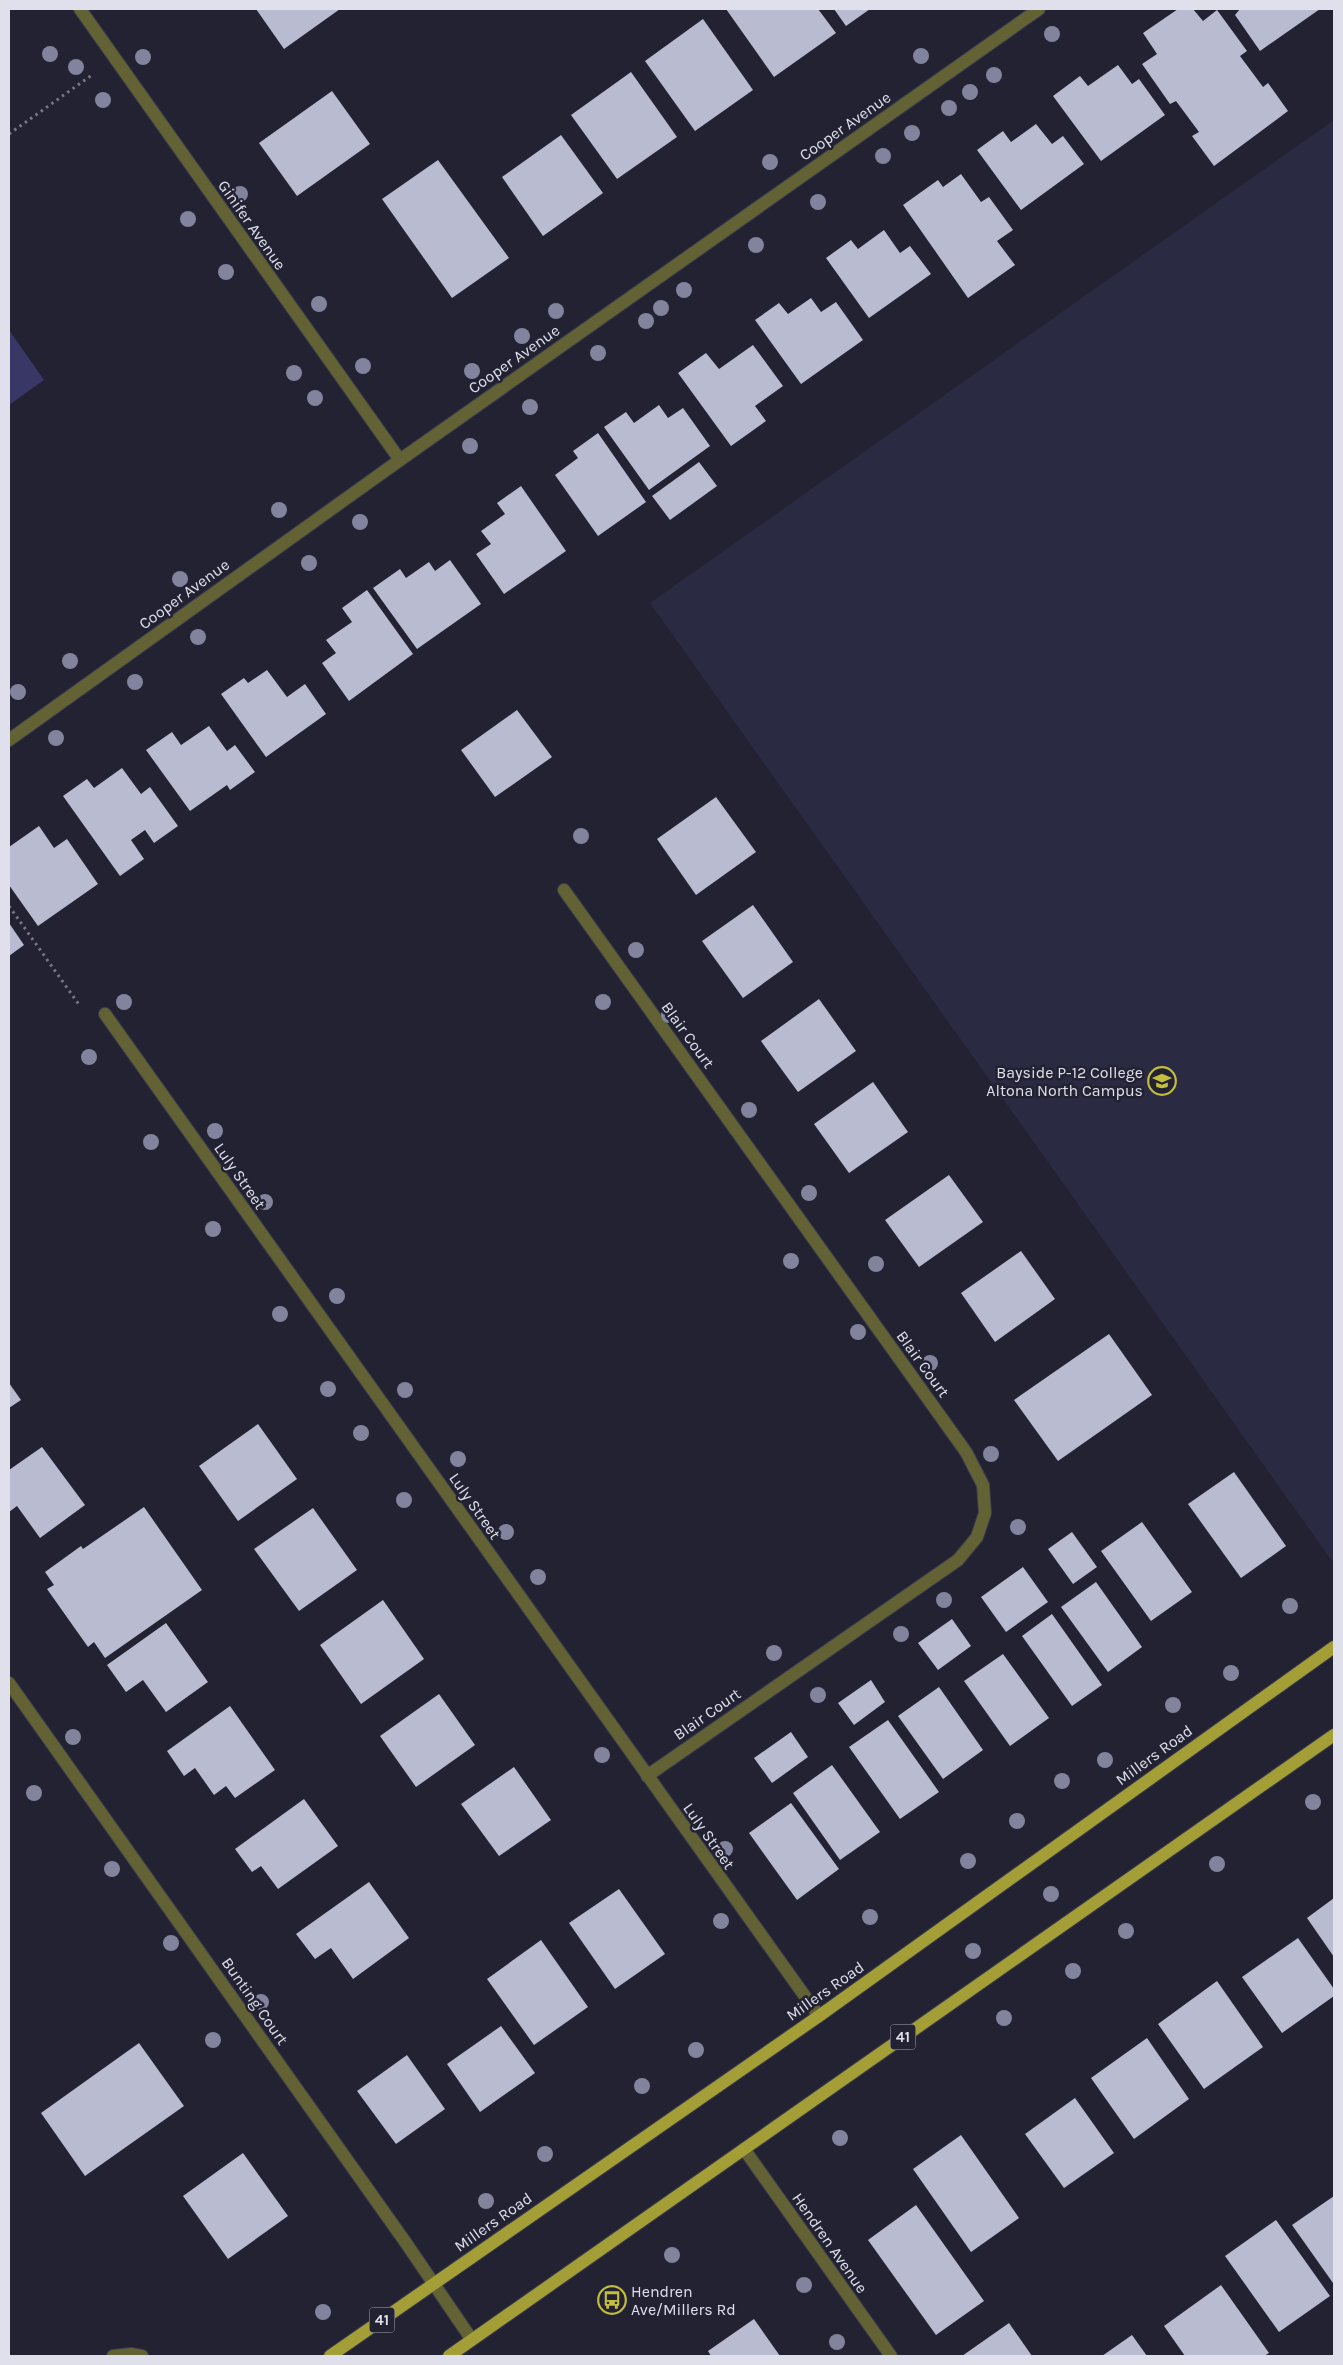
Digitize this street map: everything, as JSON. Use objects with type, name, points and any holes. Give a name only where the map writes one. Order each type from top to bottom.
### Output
[{"type":"main road","name":"Millers Road","points":[[330,2356],[819,2016],[1334,1647]]},
{"type":"main road","name":"41","points":[[449,2356],[1334,1735]]},
{"type":"street","name":"Ginifer Avenue","points":[[80,9],[400,460]]},
{"type":"street","name":"Cooper Avenue","points":[[9,740],[400,460],[1039,9]]},
{"type":"street","name":"Blair Court","points":[[564,890],[966,1452],[982,1485],[985,1513],[977,1537],[958,1560],[647,1776]]},
{"type":"street","name":"Luly Street","points":[[105,1014],[819,2016]]},
{"type":"street","name":"Bunting Court","points":[[9,1683],[434,2283],[472,2340]]},
{"type":"street","name":"Hendren Avenue","points":[[744,2149],[891,2356]]},
{"type":"street","points":[[112,2356],[131,2354],[142,2356]]},
{"type":"path","points":[[9,134],[114,59]]},
{"type":"path","points":[[9,906],[83,1010],[105,1014]]},
{"type":"shaded area","name":"Bayside P-12 College Altona North Campus","points":[[1334,120],[1334,1560],[1332,1561],[650,603]]},
{"type":"shaded area","points":[[9,330],[44,380],[9,405]]},
{"type":"building","points":[[256,9],[340,9],[284,49]]},
{"type":"building","points":[[726,9],[818,9],[836,33],[774,77]]},
{"type":"building","points":[[834,9],[870,9],[846,26]]},
{"type":"building","points":[[1178,9],[1193,9],[1203,21],[1217,10],[1247,51],[1240,56],[1263,87],[1268,83],[1288,111],[1214,166],[1192,136],[1199,132],[1176,101],[1170,104],[1142,64],[1157,54],[1143,33]]},
{"type":"building","points":[[1240,9],[1320,9],[1260,51],[1235,15]]},
{"type":"building","points":[[703,19],[753,90],[695,131],[645,61]]},
{"type":"building","points":[[1118,65],[1132,84],[1139,79],[1165,115],[1101,161],[1053,96],[1080,76],[1088,86]]},
{"type":"building","points":[[631,72],[677,137],[617,179],[571,115]]},
{"type":"building","points":[[332,91],[370,144],[297,196],[259,143]]},
{"type":"building","points":[[1036,124],[1052,144],[1063,136],[1084,164],[1021,210],[977,150],[1003,131],[1011,142]]},
{"type":"building","points":[[561,135],[603,193],[543,236],[502,177]]},
{"type":"building","points":[[438,160],[509,258],[452,298],[382,199]]},
{"type":"building","points":[[961,174],[981,202],[989,197],[1013,230],[997,241],[1015,265],[968,298],[903,205],[938,180],[943,187]]},
{"type":"building","points":[[884,230],[900,253],[910,246],[931,274],[869,318],[826,258],[851,240],[858,249]]},
{"type":"building","points":[[811,298],[821,312],[836,302],[863,340],[801,384],[755,320],[779,303],[788,314]]},
{"type":"building","points":[[753,345],[783,386],[755,406],[766,421],[731,446],[678,373],[706,353],[719,369]]},
{"type":"building","points":[[659,405],[668,418],[683,408],[710,446],[649,490],[604,427],[626,412],[634,423]]},
{"type":"building","points":[[598,433],[646,502],[598,536],[555,475],[578,458],[573,451]]},
{"type":"building","points":[[699,462],[717,486],[670,520],[652,496]]},
{"type":"building","points":[[521,486],[566,551],[504,594],[476,554],[491,544],[481,531],[505,514],[497,503]]},
{"type":"building","points":[[450,560],[481,604],[417,649],[373,588],[400,569],[406,578],[429,562],[435,571]]},
{"type":"building","points":[[367,590],[413,654],[349,701],[322,663],[336,653],[326,640],[352,622],[342,608]]},
{"type":"building","points":[[267,670],[287,697],[305,684],[326,714],[266,757],[221,694],[244,678],[248,683]]},
{"type":"building","points":[[517,710],[552,757],[495,797],[461,750]]},
{"type":"building","points":[[209,726],[227,751],[235,745],[255,772],[230,790],[227,785],[190,811],[146,750],[172,732],[181,745]]},
{"type":"building","points":[[122,768],[141,794],[150,787],[178,826],[154,843],[145,830],[131,840],[144,859],[120,876],[63,796],[87,779],[94,788]]},
{"type":"building","points":[[716,797],[756,852],[696,895],[657,839]]},
{"type":"building","points":[[39,826],[54,848],[67,839],[98,884],[38,926],[9,885],[9,847]]},
{"type":"building","points":[[753,905],[793,962],[743,998],[702,941]]},
{"type":"building","points":[[9,923],[24,945],[9,956]]},
{"type":"building","points":[[819,999],[856,1051],[798,1092],[761,1041]]},
{"type":"building","points":[[873,1082],[908,1132],[849,1173],[814,1124]]},
{"type":"building","points":[[949,1175],[983,1222],[919,1267],[885,1220]]},
{"type":"building","points":[[1021,1251],[1055,1299],[995,1342],[961,1293]]},
{"type":"building","points":[[1109,1334],[1152,1395],[1058,1461],[1014,1400]]},
{"type":"building","points":[[9,1383],[21,1400],[9,1408]]},
{"type":"building","points":[[258,1424],[297,1479],[238,1521],[199,1466]]},
{"type":"building","points":[[42,1447],[85,1505],[40,1538],[17,1506],[9,1512],[9,1470]]},
{"type":"building","points":[[1234,1472],[1286,1546],[1241,1578],[1188,1504]]},
{"type":"building","points":[[144,1507],[202,1590],[105,1658],[94,1642],[88,1647],[47,1589],[54,1585],[45,1572],[81,1546],[83,1549]]},
{"type":"building","points":[[313,1508],[357,1570],[299,1611],[254,1549]]},
{"type":"building","points":[[1142,1522],[1192,1592],[1151,1621],[1101,1551]]},
{"type":"building","points":[[1072,1532],[1097,1567],[1073,1584],[1048,1549]]},
{"type":"building","points":[[1023,1567],[1048,1602],[1006,1632],[981,1597]]},
{"type":"building","points":[[1096,1582],[1142,1647],[1108,1672],[1061,1607]]},
{"type":"building","points":[[383,1600],[424,1659],[361,1704],[320,1645]]},
{"type":"building","points":[[1052,1614],[1102,1685],[1072,1706],[1022,1636]]},
{"type":"building","points":[[952,1619],[971,1646],[938,1670],[918,1643]]},
{"type":"building","points":[[166,1623],[208,1682],[166,1712],[143,1680],[126,1692],[107,1665]]},
{"type":"building","points":[[1003,1654],[1049,1718],[1010,1746],[964,1681]]},
{"type":"building","points":[[871,1680],[885,1702],[854,1725],[838,1703]]},
{"type":"building","points":[[939,1687],[983,1750],[943,1779],[898,1716]]},
{"type":"building","points":[[439,1694],[475,1745],[416,1787],[380,1736]]},
{"type":"building","points":[[230,1706],[275,1770],[235,1798],[226,1786],[214,1795],[195,1768],[184,1776],[167,1751]]},
{"type":"building","points":[[888,1720],[939,1792],[900,1819],[849,1747]]},
{"type":"building","points":[[791,1732],[808,1757],[772,1783],[754,1758]]},
{"type":"building","points":[[832,1765],[880,1832],[840,1860],[793,1793]]},
{"type":"building","points":[[514,1767],[551,1820],[499,1856],[461,1804]]},
{"type":"building","points":[[304,1799],[338,1846],[278,1889],[261,1866],[252,1872],[235,1849]]},
{"type":"building","points":[[791,1803],[839,1869],[797,1900],[749,1833]]},
{"type":"building","points":[[369,1882],[409,1938],[353,1979],[331,1948],[315,1959],[296,1934]]},
{"type":"building","points":[[619,1889],[665,1954],[615,1989],[569,1923]]},
{"type":"building","points":[[1334,1898],[1334,1957],[1307,1918]]},
{"type":"building","points":[[1298,1938],[1334,1989],[1334,1996],[1282,2033],[1242,1977]]},
{"type":"building","points":[[541,1940],[588,2007],[534,2045],[487,1979]]},
{"type":"building","points":[[1217,1981],[1263,2047],[1204,2089],[1158,2024]]},
{"type":"building","points":[[501,2026],[535,2073],[480,2112],[447,2064]]},
{"type":"building","points":[[1147,2038],[1189,2099],[1134,2139],[1091,2078]]},
{"type":"building","points":[[139,2043],[184,2106],[85,2176],[41,2113]]},
{"type":"building","points":[[407,2055],[445,2109],[396,2144],[357,2091]]},
{"type":"building","points":[[1075,2098],[1114,2153],[1064,2188],[1025,2134]]},
{"type":"building","points":[[961,2135],[1019,2218],[971,2252],[913,2169]]},
{"type":"building","points":[[243,2153],[288,2216],[228,2259],[183,2196]]},
{"type":"building","points":[[1334,2196],[1334,2282],[1333,2283],[1292,2225]]},
{"type":"building","points":[[916,2205],[984,2301],[936,2335],[868,2240]]},
{"type":"building","points":[[1276,2220],[1330,2296],[1279,2332],[1225,2256]]},
{"type":"building","points":[[1221,2285],[1269,2353],[1264,2356],[1185,2356],[1164,2326]]},
{"type":"building","points":[[754,2319],[780,2356],[711,2356],[708,2351]]},
{"type":"building","points":[[1009,2323],[1032,2356],[962,2356]]},
{"type":"building","points":[[1132,2335],[1147,2356],[1102,2356]]},
{"type":"place","name":"Bayside P-12 College Altona North Campus","points":[[1162,1081]]},
{"type":"place","name":"Hendren Ave/Millers Rd","points":[[612,2300]]}]
